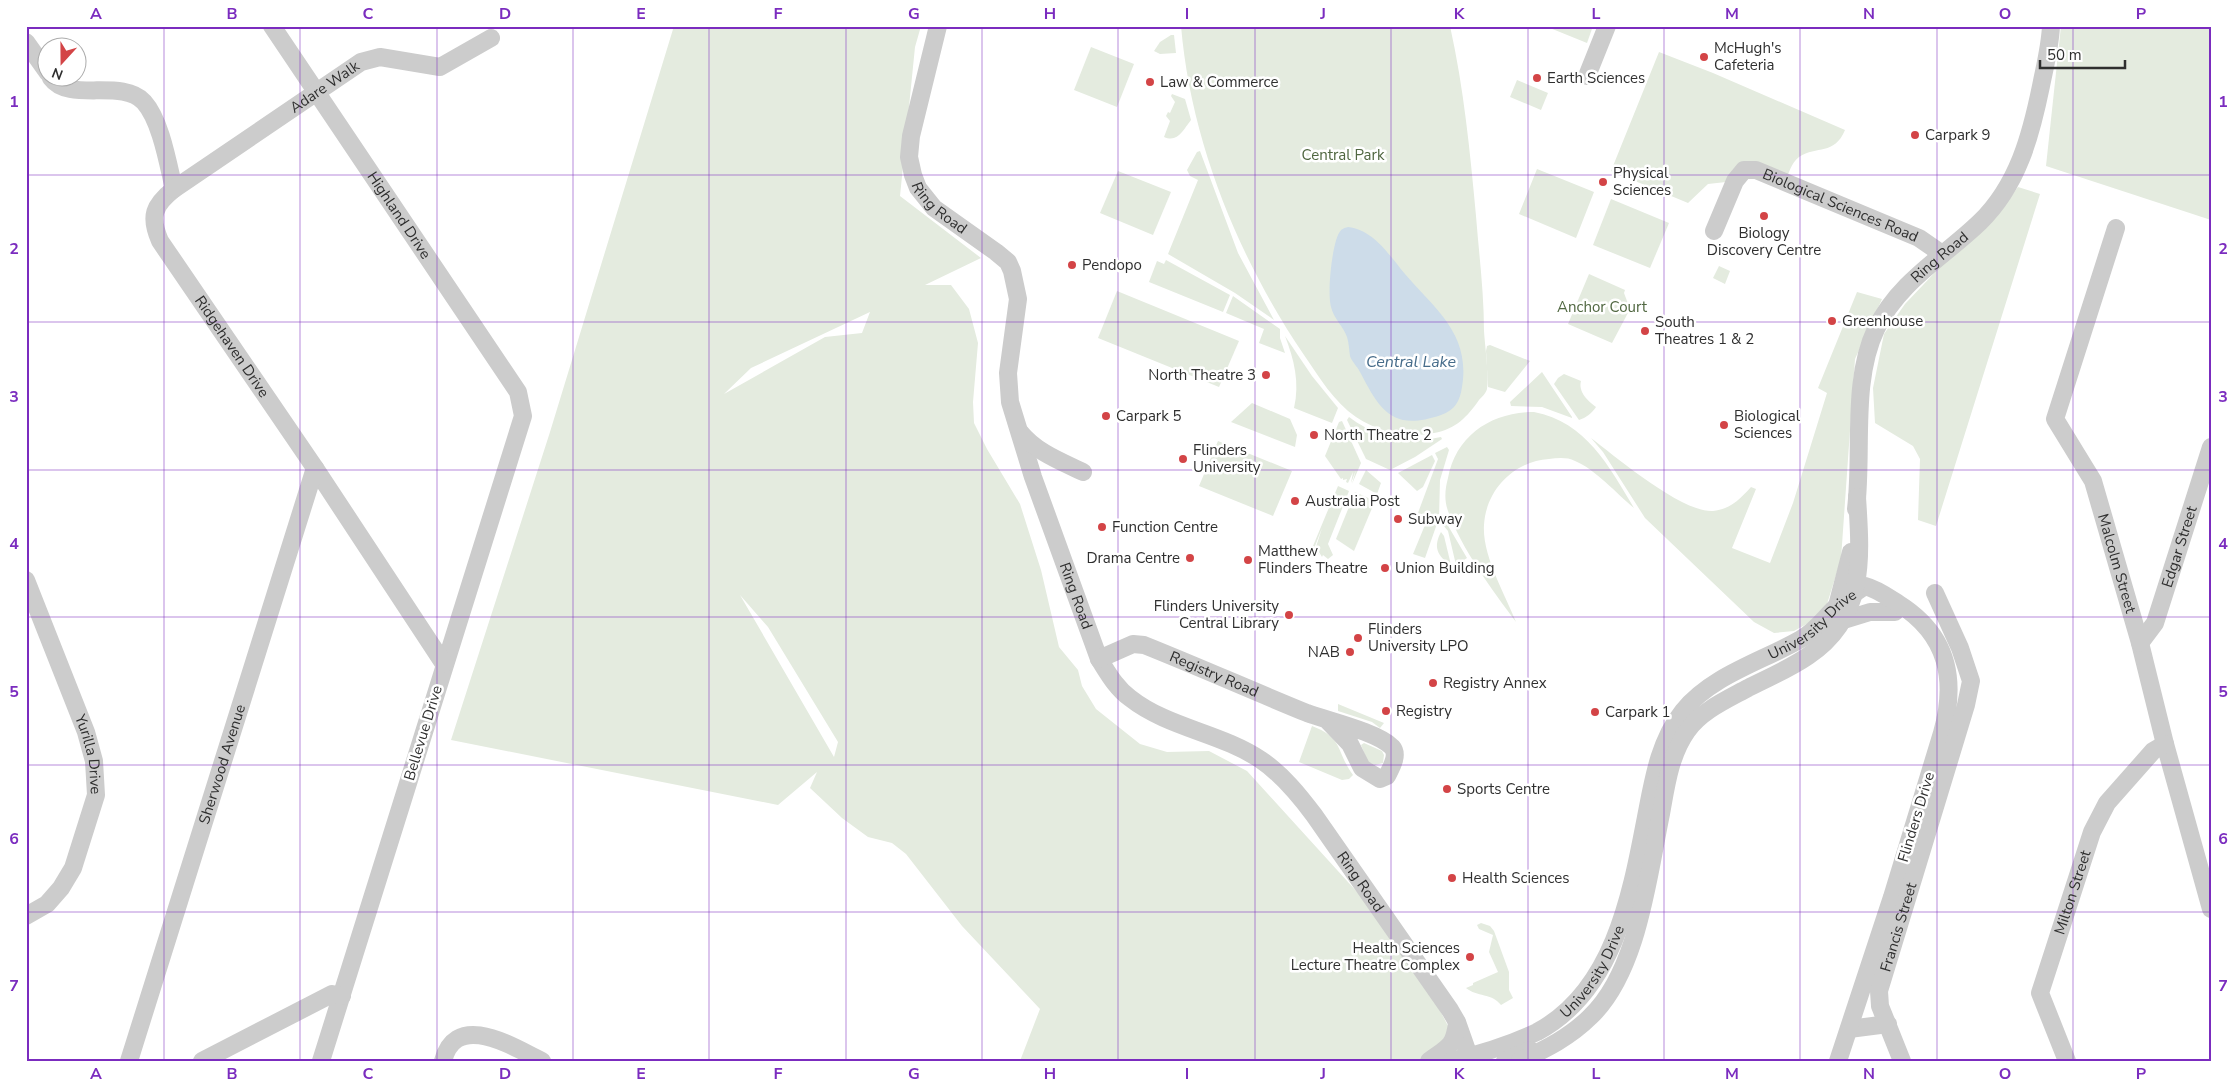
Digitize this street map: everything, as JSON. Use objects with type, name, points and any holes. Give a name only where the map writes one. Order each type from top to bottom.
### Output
[{"type":"street","name":"Highland Drive","points":[[272,26],[518,392],[522,405]]},
{"type":"street","name":"Ring Road","points":[[938,26],[911,136],[910,165],[918,188],[934,208],[996,252],[1008,262],[1012,271],[1018,299],[1009,362],[1008,389],[1016,428],[1099,659],[1110,677],[1129,698],[1158,715],[1234,746],[1261,760],[1290,786],[1314,815],[1457,1022],[1470,1059]]},
{"type":"street","points":[[1587,76],[1606,26]]},
{"type":"street","name":"Ring Road","points":[[1856,592],[1855,551],[1863,377],[1875,331],[1892,302],[1980,221],[2002,196],[2011,181],[2027,142],[2032,124],[2049,49],[2051,26]]},
{"type":"street","name":"Adare Walk","points":[[174,189],[362,62],[380,57],[440,68],[491,38]]},
{"type":"street","points":[[26,42],[38,58]]},
{"type":"street","points":[[69,88],[128,92],[143,101],[154,117],[174,189]]},
{"type":"street","name":"Biological Sciences Road","points":[[1714,231],[1735,181],[1744,170],[1756,170],[1919,238],[1942,254]]},
{"type":"street","name":"Ridgehaven Drive","points":[[174,189],[162,199],[155,212],[154,226],[160,241],[315,468],[444,664]]},
{"type":"street","name":"Malcolm Street","points":[[2116,228],[2055,419],[2093,481],[2140,643],[2164,744],[2211,909]]},
{"type":"street","name":"Bellevue Drive","points":[[322,1061],[444,664],[523,416],[522,405]]},
{"type":"street","points":[[1016,428],[1029,443],[1042,452],[1083,472]]},
{"type":"street","name":"Edgar Street","points":[[2140,643],[2154,624],[2211,447]]},
{"type":"street","name":"Sherwood Avenue","points":[[129,1061],[315,468]]},
{"type":"street","name":"Ring Road","points":[[1840,613],[1855,551]]},
{"type":"street","name":"Flinders Drive","points":[[1855,551],[1882,593]]},
{"type":"street","name":"Yurilla Drive","points":[[26,580],[86,732],[94,760],[96,796],[73,868],[61,888],[47,904],[26,916]]},
{"type":"street","name":"Flinders Drive","points":[[1828,1061],[1939,713],[1941,680],[1933,650],[1915,626],[1895,612],[1856,592],[1865,586],[1882,593],[1905,608],[1933,634],[1941,648],[1947,672],[1948,703],[1942,733],[1892,898],[1838,1061]]},
{"type":"street","name":"University Drive","points":[[1520,1061],[1555,1044],[1577,1029],[1592,1016],[1621,975],[1646,890],[1669,772],[1686,731],[1696,719],[1712,708],[1808,656],[1821,646],[1840,613],[1856,592]]},
{"type":"street","name":"Francis Street","points":[[1902,1061],[1880,1006],[1879,991],[1966,705],[1971,681],[1960,648],[1935,593]]},
{"type":"street","points":[[1840,613],[1895,612]]},
{"type":"street","name":"University Drive","points":[[1451,1061],[1502,1054],[1559,1016],[1586,988],[1611,947],[1626,908],[1663,749],[1683,712],[1696,698],[1721,681],[1812,632],[1840,613]]},
{"type":"street","name":"Registry Road","points":[[1099,659],[1133,644],[1144,645],[1327,720]]},
{"type":"street","points":[[1774,675],[1772,671],[1779,650]]},
{"type":"street","name":"Milton Street","points":[[2067,1061],[2040,993],[2092,832],[2107,803],[2153,751],[2164,744]]},
{"type":"street","points":[[202,1061],[332,994],[342,996]]},
{"type":"street","points":[[1457,1022],[1502,1054],[1555,1044]]},
{"type":"street","points":[[1429,1061],[1452,1043],[1455,1038],[1457,1022]]},
{"type":"street","points":[[1849,1029],[1888,1024]]},
{"type":"street","points":[[442,1061],[449,1046],[456,1039],[470,1034],[498,1040],[542,1061]]},
{"type":"green space","points":[[674,26],[921,26],[915,47],[900,196],[981,258],[925,285],[951,285],[969,309],[978,343],[973,402],[974,423],[987,449],[1020,504],[1041,570],[1059,647],[1078,670],[1082,686],[1096,709],[1140,744],[1167,752],[1209,751],[1247,771],[1408,948],[1448,1026],[1449,1032],[1426,1061],[1020,1061],[1040,1009],[962,926],[906,854],[892,843],[868,837],[842,818],[810,788],[817,772],[778,805],[451,740],[550,432]],"holes":[[[870,312],[862,333],[825,337],[724,394],[751,368]],[[740,595],[768,627],[838,742],[834,757]]]},
{"type":"green space","name":"Central Park","points":[[1181,26],[1450,26],[1463,97],[1469,144],[1488,376],[1485,393],[1465,417],[1455,425],[1449,429],[1434,433],[1414,435],[1394,433],[1375,427],[1348,411],[1327,389],[1315,372],[1280,318],[1259,280],[1239,240],[1222,198],[1207,156],[1195,113],[1186,70]]},
{"type":"green space","points":[[1545,26],[1593,26],[1587,43]]},
{"type":"green space","points":[[2061,26],[2211,26],[2211,220],[2046,166]]},
{"type":"green space","points":[[1174,35],[1176,53],[1160,54],[1154,51],[1160,42]]},
{"type":"green space","points":[[1091,47],[1134,64],[1117,107],[1074,90]]},
{"type":"green space","points":[[1659,52],[1713,73],[1845,130],[1836,144],[1825,149],[1806,153],[1796,159],[1785,182],[1756,170],[1735,181],[1708,184],[1688,203],[1611,171]]},
{"type":"green space","points":[[1517,80],[1548,93],[1541,110],[1510,97]]},
{"type":"green space","points":[[1172,94],[1185,99],[1191,120],[1177,137],[1169,138],[1164,137],[1170,121],[1166,116],[1168,112],[1170,113],[1175,102],[1171,96]]},
{"type":"green space","points":[[1200,151],[1238,253],[1274,320],[1235,293],[1168,254],[1198,180],[1190,176],[1187,170],[1197,152]]},
{"type":"green space","points":[[1537,169],[1594,192],[1576,238],[1519,214]]},
{"type":"green space","points":[[1118,171],[1171,192],[1153,235],[1100,213]]},
{"type":"green space","points":[[2018,187],[2040,194],[1936,526],[1918,520],[1920,459],[1913,446],[1875,423],[1873,388],[1884,334],[1905,304],[1942,265],[2001,210]]},
{"type":"green space","points":[[1611,199],[1669,223],[1650,268],[1593,245]]},
{"type":"green space","points":[[1166,260],[1230,295],[1223,312],[1149,282],[1157,261],[1164,264]]},
{"type":"green space","points":[[1719,266],[1730,271],[1725,284],[1713,278]]},
{"type":"green space","name":"Anchor Court","points":[[1589,274],[1625,290],[1624,293],[1630,309],[1612,343],[1568,324]]},
{"type":"green space","points":[[1117,291],[1239,341],[1219,387],[1098,338]]},
{"type":"green space","points":[[1857,292],[1882,299],[1855,359],[1841,559],[1827,604],[1812,621],[1794,631],[1774,633],[1754,622],[1645,518],[1603,452],[1591,438],[1667,494],[1700,509],[1713,511],[1725,508],[1739,499],[1751,487],[1756,489],[1732,548],[1770,563],[1793,503],[1827,393],[1818,388]]},
{"type":"green space","points":[[1233,296],[1280,329],[1280,338],[1285,353],[1259,343],[1264,329],[1226,313]]},
{"type":"green space","points":[[1285,336],[1312,376],[1338,408],[1332,423],[1294,408],[1296,399],[1295,371]]},
{"type":"green space","points":[[1490,345],[1530,361],[1505,392],[1488,387],[1486,351],[1487,346]]},
{"type":"green space","points":[[1542,372],[1572,418],[1542,407],[1511,406],[1510,402]]},
{"type":"green space","points":[[1564,374],[1581,381],[1582,392],[1596,407],[1589,415],[1582,419],[1579,420],[1554,384]]},
{"type":"green space","points":[[1252,403],[1290,419],[1297,435],[1295,447],[1231,422]]},
{"type":"green space","points":[[1534,412],[1552,417],[1568,425],[1582,436],[1605,462],[1634,508],[1606,482],[1583,465],[1569,459],[1556,458],[1536,461],[1524,465],[1504,480],[1490,500],[1486,512],[1484,537],[1490,562],[1516,622],[1478,569],[1461,540],[1448,511],[1446,490],[1452,463],[1468,438],[1478,429],[1504,416]]},
{"type":"green space","points":[[1349,417],[1370,430],[1393,437],[1416,440],[1441,437],[1442,439],[1415,457],[1390,470],[1366,459],[1347,420]]},
{"type":"green space","points":[[1342,421],[1361,463],[1352,484],[1356,470],[1351,483],[1353,472],[1348,483],[1346,482],[1347,479],[1341,479],[1325,456],[1339,422]]},
{"type":"green space","points":[[1218,441],[1292,471],[1273,516],[1199,486]]},
{"type":"green space","points":[[1447,447],[1449,450],[1440,480],[1439,518],[1425,558],[1413,554],[1425,525],[1415,521],[1438,459],[1435,453]]},
{"type":"green space","points":[[1432,455],[1435,461],[1423,487],[1417,491],[1398,473]]},
{"type":"green space","points":[[1366,470],[1381,483],[1377,494],[1359,484]]},
{"type":"green space","points":[[1338,486],[1349,491],[1328,544],[1333,555],[1328,559],[1323,555],[1322,557],[1316,547],[1322,528],[1315,546],[1320,556],[1313,546]]},
{"type":"green space","points":[[1355,492],[1375,501],[1354,551],[1336,539]]},
{"type":"green space","points":[[1447,524],[1467,558],[1456,565],[1448,531],[1443,525]]},
{"type":"green space","points":[[1441,532],[1444,536],[1451,565],[1442,558],[1438,551],[1437,542]]},
{"type":"green space","points":[[1338,704],[1384,723],[1380,728],[1372,722],[1338,711]]},
{"type":"green space","points":[[1312,726],[1330,735],[1335,741],[1353,775],[1349,779],[1342,780],[1299,762]]},
{"type":"green space","points":[[1364,743],[1382,751],[1384,755],[1383,763],[1375,765],[1368,762],[1361,745]]},
{"type":"green space","points":[[1481,923],[1490,926],[1494,931],[1509,972],[1509,990],[1513,998],[1501,1005],[1489,997],[1466,988],[1498,972],[1489,952],[1493,935],[1479,929],[1477,925]]},
{"type":"water","name":"Central Lake","points":[[1348,227],[1366,233],[1380,244],[1439,311],[1456,337],[1461,352],[1463,368],[1462,387],[1456,404],[1446,413],[1424,420],[1410,421],[1399,419],[1390,414],[1381,407],[1374,397],[1351,358],[1347,337],[1334,315],[1330,300],[1332,258],[1336,239],[1344,228]]},
{"type":"place","name":"McHugh's Cafeteria","points":[[1704,57]]},
{"type":"place","name":"Earth Sciences","points":[[1537,78]]},
{"type":"place","name":"Law & Commerce","points":[[1150,82]]},
{"type":"place","name":"Carpark 9","points":[[1915,135]]},
{"type":"place","name":"Physical Sciences","points":[[1603,182]]},
{"type":"place","name":"Biology Discovery Centre","points":[[1764,216]]},
{"type":"place","name":"Pendopo","points":[[1072,265]]},
{"type":"place","name":"Greenhouse","points":[[1832,321]]},
{"type":"place","name":"South Theatres 1 & 2","points":[[1645,331]]},
{"type":"place","name":"North Theatre 3","points":[[1266,375]]},
{"type":"place","name":"Carpark 5","points":[[1106,416]]},
{"type":"place","name":"Biological Sciences","points":[[1724,425]]},
{"type":"place","name":"North Theatre 2","points":[[1314,435]]},
{"type":"place","name":"Flinders University","points":[[1183,459]]},
{"type":"place","name":"Australia Post","points":[[1295,501]]},
{"type":"place","name":"Subway","points":[[1398,519]]},
{"type":"place","name":"Function Centre","points":[[1102,527]]},
{"type":"place","name":"Drama Centre","points":[[1190,558]]},
{"type":"place","name":"Matthew Flinders Theatre","points":[[1248,560]]},
{"type":"place","name":"Union Building","points":[[1385,568]]},
{"type":"place","name":"Flinders University Central Library","points":[[1289,615]]},
{"type":"place","name":"Flinders University LPO","points":[[1358,638]]},
{"type":"place","name":"NAB","points":[[1350,652]]},
{"type":"place","name":"Registry Annex","points":[[1433,683]]},
{"type":"place","name":"Registry","points":[[1386,711]]},
{"type":"place","name":"Carpark 1","points":[[1595,712]]},
{"type":"place","name":"Sports Centre","points":[[1447,789]]},
{"type":"place","name":"Health Sciences","points":[[1452,878]]},
{"type":"place","name":"Health Sciences Lecture Theatre Complex","points":[[1470,957]]}]
